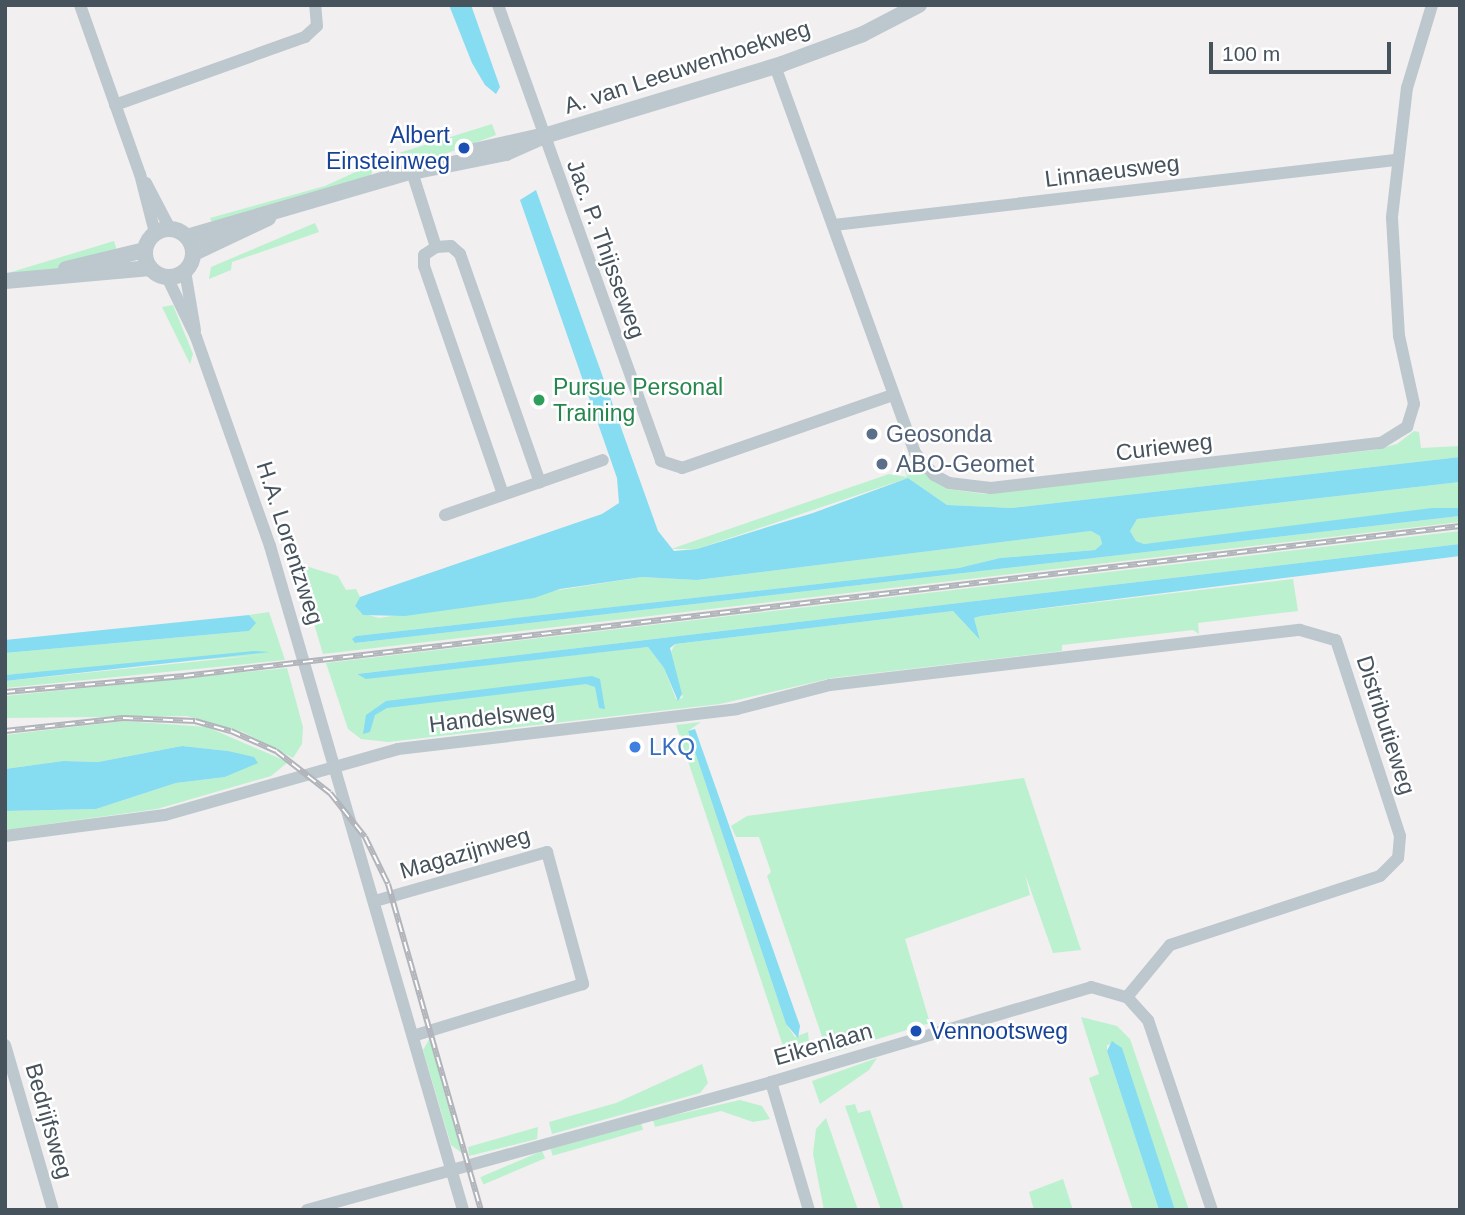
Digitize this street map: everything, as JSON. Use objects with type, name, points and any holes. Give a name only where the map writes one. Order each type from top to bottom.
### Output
[{"type":"street","points":[[80,5],[162,231]]},
{"type":"street","points":[[115,105],[305,37],[317,26],[315,5]]},
{"type":"street","points":[[498,5],[544,136]]},
{"type":"street","name":"A. van Leeuwenhoekweg","points":[[187,237],[272,215],[412,172],[506,153],[544,136],[775,66],[863,34],[919,5]]},
{"type":"street","name":"Curieweg","points":[[775,66],[893,395],[921,462],[941,479],[974,488],[1391,440],[1407,427],[1414,404],[1393,275],[1395,160],[1407,88],[1432,5]]},
{"type":"street","name":"Jac. P. Thijsseweg","points":[[544,136],[661,461],[682,468],[893,395]]},
{"type":"street","name":"Linnaeusweg","points":[[834,225],[1395,160]]},
{"type":"street","points":[[412,172],[436,247]]},
{"type":"street","name":"A. van Leeuwenhoekweg","points":[[194,253],[272,215]]},
{"type":"street","points":[[5,281],[150,268],[167,277],[185,271],[194,253],[187,237],[162,231]]},
{"type":"street","points":[[25,279],[145,250],[162,231]]},
{"type":"street","points":[[503,494],[424,267],[424,255],[436,247],[451,246],[460,254],[541,482]]},
{"type":"street","points":[[145,250],[150,268]]},
{"type":"street","name":"H.A. Lorentzweg","points":[[185,271],[196,337]]},
{"type":"street","name":"H.A. Lorentzweg","points":[[167,277],[196,337],[270,546],[335,763]]},
{"type":"street","points":[[445,515],[603,460]]},
{"type":"street","name":"Distributieweg","points":[[990,667],[1300,630],[1336,640],[1399,836],[1398,858],[1380,876],[1170,945],[1127,996]]},
{"type":"street","name":"Handelsweg","points":[[5,836],[165,815],[335,763],[398,749],[737,709],[830,685],[990,667]]},
{"type":"street","name":"Magazijnweg","points":[[335,763],[463,1210]]},
{"type":"street","name":"Magazijnweg","points":[[375,901],[547,852],[583,984],[413,1036]]},
{"type":"street","name":"Eikenlaan","points":[[307,1210],[771,1082],[1073,991],[1091,987],[1127,996]]},
{"type":"street","points":[[1127,996],[1148,1020],[1212,1210]]},
{"type":"street","name":"Bedrijfsweg","points":[[5,1045],[53,1210]]},
{"type":"street","points":[[771,1082],[809,1210]]},
{"type":"green space","points":[[492,124],[496,135],[415,165],[405,163],[399,153]]},
{"type":"green space","points":[[373,164],[371,177],[213,225],[210,218],[325,186]]},
{"type":"green space","points":[[315,223],[319,232],[232,262],[231,270],[209,279],[211,267]]},
{"type":"green space","points":[[114,241],[118,254],[57,269],[5,274]]},
{"type":"green space","points":[[173,305],[193,354],[190,364],[162,307]]},
{"type":"green space","points":[[1414,431],[1419,432],[1421,448],[1460,446],[1460,457],[1012,508],[947,505],[908,478],[697,549],[671,549],[889,474],[907,477],[900,457],[904,456],[947,489],[985,494],[1374,450],[1397,444]]},
{"type":"green space","points":[[1460,482],[1460,508],[1144,544],[1136,541],[1130,531],[1137,519]]},
{"type":"green space","points":[[1460,516],[1460,522],[323,654],[296,563],[338,576],[346,590],[356,589],[360,597],[355,606],[361,613],[379,618],[642,577],[697,580],[1091,531],[1100,536],[1102,544],[1095,550],[1000,558],[960,568],[356,636],[355,643]]},
{"type":"green space","points":[[1460,531],[1460,544],[357,674],[366,678],[648,647],[664,668],[676,699],[683,698],[670,654],[675,644],[953,611],[980,640],[974,618],[981,616],[1293,579],[1298,611],[1198,623],[1199,634],[1193,630],[1062,645],[1062,651],[832,678],[720,704],[388,742],[361,739],[348,729],[326,663]]},
{"type":"green space","points":[[269,612],[285,660],[5,688],[5,681],[262,655],[5,675],[5,653],[249,631],[254,621],[249,615]]},
{"type":"green space","points":[[287,668],[303,727],[302,744],[293,758],[243,732],[187,716],[5,718],[5,696]]},
{"type":"green space","points":[[124,721],[207,727],[288,762],[271,776],[157,809],[5,830],[5,811],[96,809],[176,783],[225,777],[258,762],[228,751],[182,746],[98,762],[63,761],[5,769],[5,735]]},
{"type":"green space","points":[[701,722],[688,731],[786,1024],[795,1037],[808,1032],[810,1055],[797,1058],[783,1046],[676,725]]},
{"type":"green space","points":[[1024,778],[1081,950],[1053,953],[1025,874],[1030,895],[905,939],[930,1023],[828,1054],[767,876],[771,872],[759,837],[736,837],[731,826],[747,816]]},
{"type":"green space","points":[[1081,1017],[1117,1026],[1130,1039],[1189,1210],[1175,1210],[1116,1043],[1107,1045],[1107,1051],[1159,1210],[1133,1210],[1089,1078],[1099,1074]]},
{"type":"green space","points":[[430,1038],[462,1153],[451,1145],[423,1050]]},
{"type":"green space","points":[[877,1058],[869,1070],[820,1104],[812,1081]]},
{"type":"green space","points":[[702,1064],[708,1083],[700,1093],[552,1134],[549,1122],[616,1103]]},
{"type":"green space","points":[[740,1100],[762,1106],[770,1119],[753,1122],[721,1111],[655,1127],[653,1120]]},
{"type":"green space","points":[[855,1104],[858,1113],[870,1110],[904,1210],[881,1210],[845,1106]]},
{"type":"green space","points":[[826,1118],[858,1210],[824,1210],[813,1154],[816,1129]]},
{"type":"green space","points":[[641,1123],[643,1130],[553,1156],[551,1149]]},
{"type":"green space","points":[[538,1127],[537,1139],[469,1156],[468,1147]]},
{"type":"green space","points":[[542,1151],[545,1158],[483,1185],[480,1177]]},
{"type":"green space","points":[[1063,1179],[1073,1210],[1034,1210],[1029,1192]]},
{"type":"water","points":[[449,5],[471,5],[500,87],[496,94],[485,85],[472,63]]},
{"type":"water","points":[[536,190],[658,531],[674,551],[697,549],[813,513],[908,478],[947,505],[1012,508],[1460,457],[1460,482],[1137,519],[1130,531],[1136,541],[1144,544],[1432,508],[1460,508],[1460,516],[355,643],[352,639],[356,636],[959,568],[1000,558],[1095,550],[1102,544],[1100,536],[1091,531],[697,580],[642,577],[560,589],[534,598],[405,616],[363,615],[355,606],[360,597],[602,514],[619,503],[617,478],[520,200]]},
{"type":"water","points":[[1460,544],[1460,556],[981,616],[974,618],[980,640],[953,611],[675,644],[670,648],[682,694],[678,701],[664,668],[648,647],[366,679],[357,674]]},
{"type":"water","points":[[249,615],[256,623],[249,631],[5,653],[5,640]]},
{"type":"water","points":[[254,651],[270,652],[5,681],[5,675]]},
{"type":"water","points":[[592,676],[600,679],[605,709],[599,708],[595,687],[586,684],[387,708],[375,715],[370,732],[363,734],[366,715],[386,701]]},
{"type":"water","points":[[695,729],[800,1026],[798,1038],[786,1024],[688,731]]},
{"type":"water","points":[[182,746],[228,751],[254,757],[258,763],[225,777],[176,783],[96,809],[5,811],[5,769],[63,761],[98,762]]},
{"type":"water","points":[[1112,1041],[1122,1048],[1175,1210],[1159,1210],[1107,1051]]},
{"type":"railway","points":[[5,692],[184,676],[1460,526]]},
{"type":"railway","points":[[5,731],[123,718],[195,721],[231,731],[276,751],[330,793],[365,837],[388,884],[481,1210]]},
{"type":"place","name":"Albert Einsteinweg","points":[[464,148]]},
{"type":"place","name":"Pursue Personal Training","points":[[539,400]]},
{"type":"place","name":"Geosonda","points":[[872,434]]},
{"type":"place","name":"ABO-Geomet","points":[[882,464]]},
{"type":"place","name":"LKQ","points":[[635,747]]},
{"type":"place","name":"Vennootsweg","points":[[916,1031]]}]
